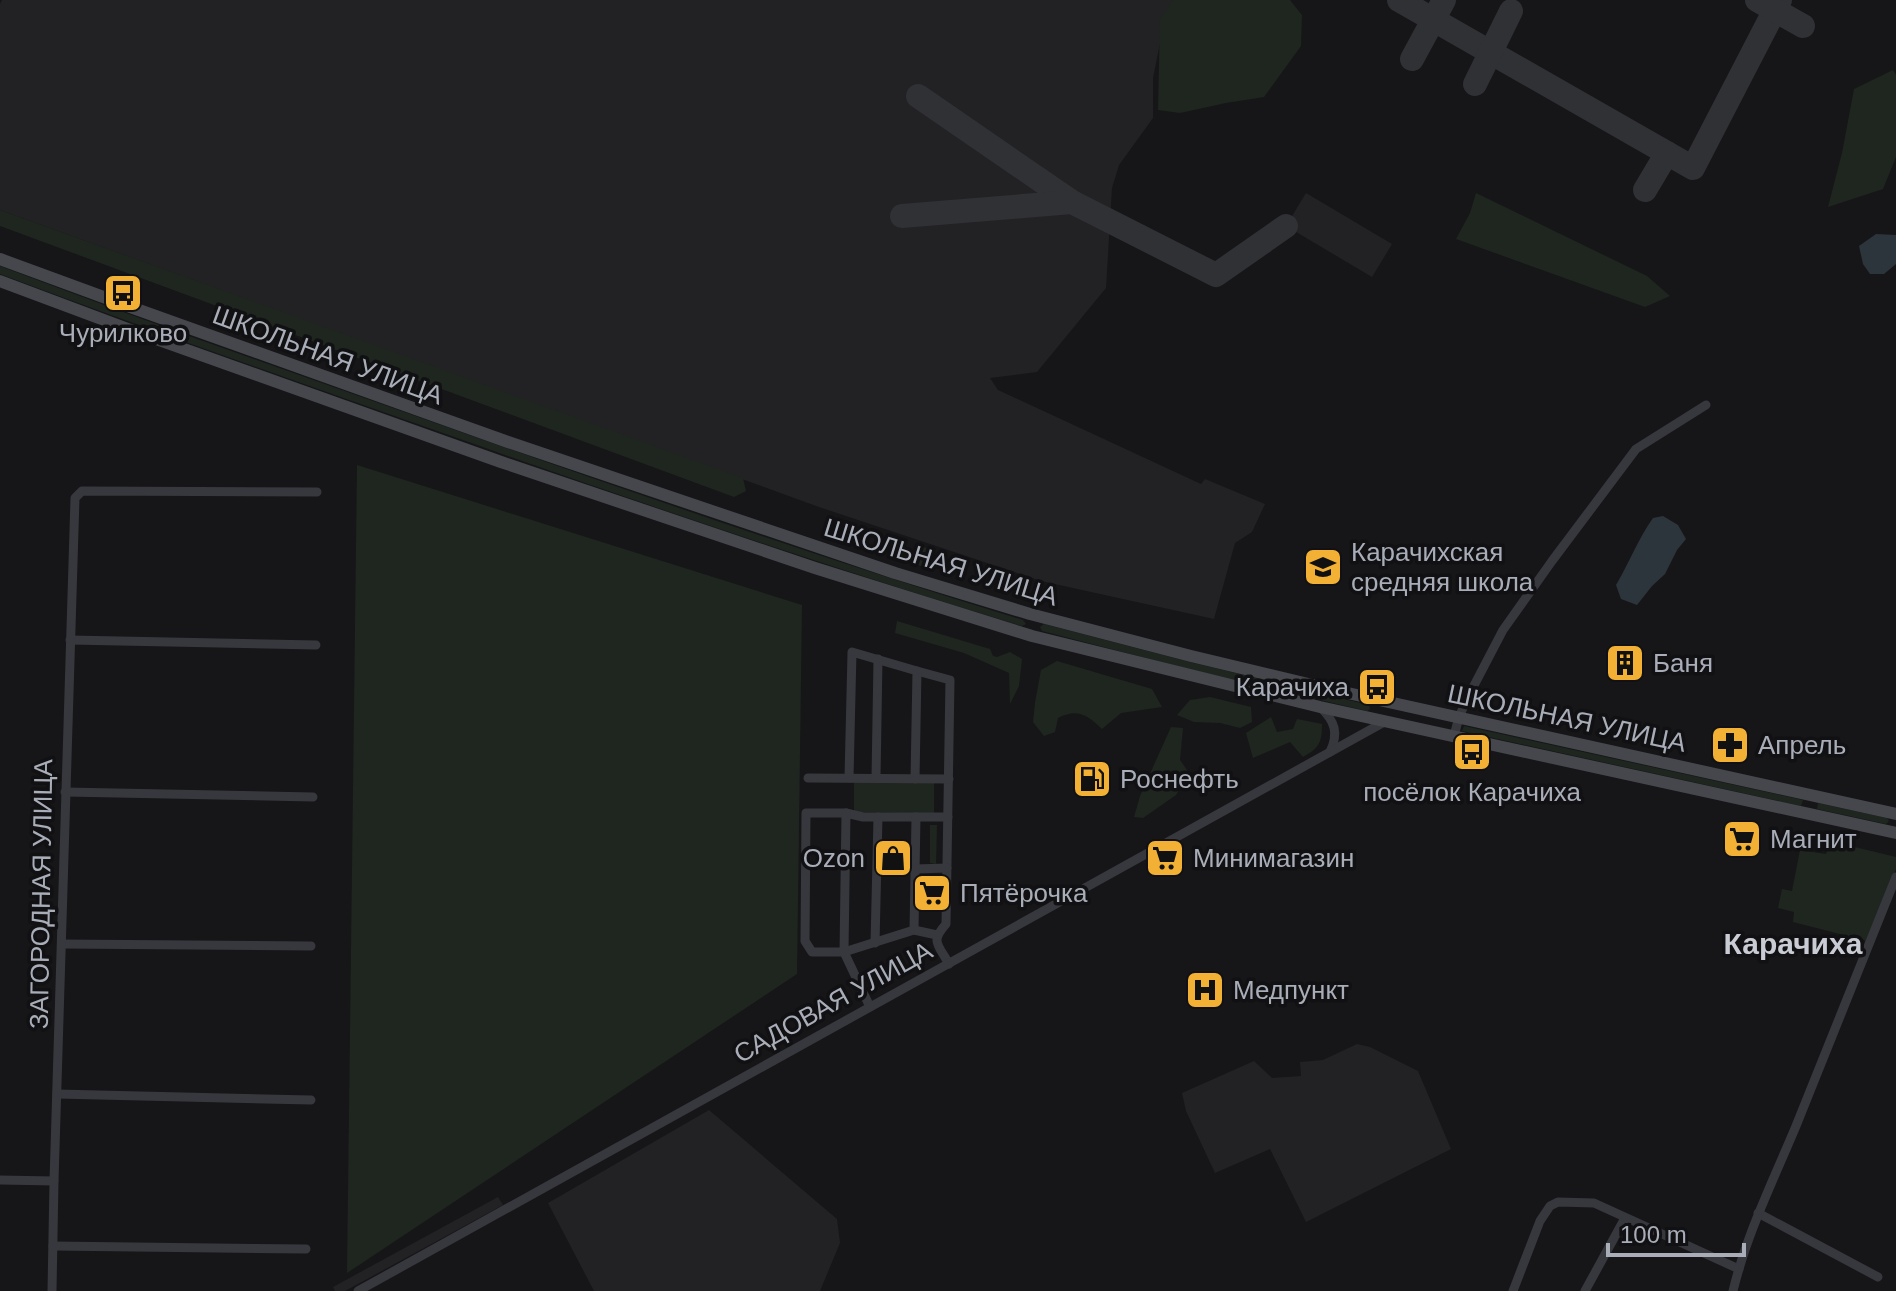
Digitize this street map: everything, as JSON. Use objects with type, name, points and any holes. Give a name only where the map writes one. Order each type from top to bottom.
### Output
[{"type":"main road","name":"ШКОЛЬНАЯ УЛИЦА","points":[[0,259],[508,442],[851,559],[1038,617],[1391,703],[1896,814]]},
{"type":"main road","name":"ШКОЛЬНАЯ УЛИЦА","points":[[0,281],[501,462],[827,572],[1032,636],[1320,707],[1896,833]]},
{"type":"main road","points":[[1032,636],[1038,617]]},
{"type":"main road","points":[[1386,721],[1391,703]]},
{"type":"street","name":"ШКОЛЬНАЯ УЛИЦА","points":[[1454,736],[1468,697],[1503,630],[1636,449],[1706,405]]},
{"type":"street","name":"ЗАГОРОДНАЯ УЛИЦА","points":[[52,1291],[75,498],[82,491],[317,492]]},
{"type":"street","points":[[70,640],[316,645]]},
{"type":"street","points":[[849,778],[852,652],[950,680],[946,924],[936,941],[949,964]]},
{"type":"street","points":[[876,778],[878,659]]},
{"type":"street","points":[[915,779],[917,671]]},
{"type":"street","points":[[1320,707],[1336,726],[1335,742],[1330,752]]},
{"type":"street","name":"САДОВАЯ УЛИЦА","points":[[358,1291],[1386,721]]},
{"type":"street","points":[[808,778],[949,779]]},
{"type":"street","points":[[65,792],[313,797]]},
{"type":"street","points":[[937,935],[914,930],[844,952],[812,952],[805,941],[806,813],[948,817]]},
{"type":"street","points":[[846,813],[844,952],[870,1007]]},
{"type":"street","points":[[875,943],[878,817]]},
{"type":"street","points":[[914,930],[916,817]]},
{"type":"street","points":[[915,869],[947,868]]},
{"type":"street","points":[[1733,1291],[1758,1213],[1896,877]]},
{"type":"street","points":[[62,944],[311,946]]},
{"type":"street","points":[[57,1094],[311,1100]]},
{"type":"street","points":[[0,1180],[54,1181]]},
{"type":"street","points":[[1513,1291],[1540,1221],[1550,1206],[1558,1202],[1594,1203],[1739,1269]]},
{"type":"street","points":[[1758,1213],[1878,1277]]},
{"type":"street","points":[[1585,1291],[1625,1218]]},
{"type":"street","points":[[53,1246],[306,1249]]},
{"type":"shaded area","points":[[2,0],[1182,0],[1163,28],[1153,78],[1153,118],[1119,165],[1112,188],[1106,288],[1037,372],[990,378],[998,390],[1201,484],[1205,479],[1265,504],[1252,532],[1235,543],[1214,619],[1041,581],[819,507],[0,210]]},
{"type":"shaded area","points":[[1173,0],[1290,0],[1302,15],[1301,46],[1264,97],[1180,113],[1158,110],[1160,20]]},
{"type":"shaded area","points":[[1893,70],[1896,75],[1896,157],[1883,189],[1828,207],[1854,89]]},
{"type":"shaded area","points":[[1306,193],[1392,244],[1372,277],[1286,226]]},
{"type":"shaded area","points":[[1476,193],[1647,276],[1670,296],[1645,307],[1456,239],[1470,213]]},
{"type":"shaded area","points":[[0,210],[743,478],[746,491],[734,497],[0,226]]},
{"type":"shaded area","points":[[1876,234],[1896,235],[1896,264],[1884,274],[1870,274],[1863,264],[1859,246]]},
{"type":"shaded area","points":[[0,266],[576,472],[1023,620],[1026,624],[1022,626],[876,581],[587,484],[0,274]]},
{"type":"shaded area","points":[[357,465],[802,605],[797,974],[347,1273]]},
{"type":"shaded area","points":[[1663,516],[1678,525],[1686,539],[1665,574],[1637,605],[1621,599],[1616,585],[1653,518]]},
{"type":"shaded area","points":[[918,547],[928,548],[935,562],[933,571],[918,565],[912,553]]},
{"type":"shaded area","points":[[897,621],[990,649],[993,656],[1010,652],[1022,659],[1019,686],[1010,704],[1009,673],[964,653],[895,633]]},
{"type":"shaded area","points":[[1044,624],[1369,705],[1370,709],[1367,711],[1188,669],[1042,631],[1040,627]]},
{"type":"shaded area","points":[[1057,661],[1152,689],[1162,707],[1121,713],[1102,729],[1082,714],[1065,715],[1058,718],[1055,732],[1044,736],[1033,722],[1035,703],[1041,670]]},
{"type":"shaded area","points":[[1210,697],[1251,707],[1252,722],[1240,728],[1194,722],[1177,715],[1190,700]]},
{"type":"shaded area","points":[[1271,717],[1277,732],[1293,729],[1297,719],[1322,724],[1318,744],[1303,757],[1290,742],[1253,758],[1246,733]]},
{"type":"shaded area","points":[[1464,726],[1803,800],[1801,806],[1462,731]]},
{"type":"shaded area","points":[[1171,727],[1183,728],[1180,760],[1189,773],[1176,795],[1143,818],[1134,817],[1140,796]]},
{"type":"shaded area","points":[[854,781],[934,782],[934,817],[912,813],[854,812]]},
{"type":"shaded area","points":[[1818,803],[1887,818],[1889,821],[1886,824],[1817,809]]},
{"type":"shaded area","points":[[930,825],[937,825],[936,864],[930,863]]},
{"type":"shaded area","points":[[1830,841],[1896,857],[1896,869],[1867,941],[1793,922],[1794,912],[1778,908],[1782,889],[1792,891],[1800,850],[1826,854]]},
{"type":"shaded area","points":[[1357,1044],[1370,1047],[1418,1071],[1451,1149],[1306,1222],[1270,1149],[1215,1173],[1186,1111],[1182,1093],[1254,1061],[1272,1078],[1301,1076],[1300,1062],[1323,1060]]},
{"type":"shaded area","points":[[709,1110],[837,1219],[840,1243],[820,1291],[594,1291],[548,1203]]},
{"type":"shaded area","points":[[498,1197],[503,1205],[345,1291],[335,1291],[333,1287]]},
{"type":"taxiway","points":[[1399,0],[1693,168],[1780,0]]},
{"type":"taxiway","points":[[1412,59],[1444,0]]},
{"type":"taxiway","points":[[1757,0],[1803,26]]},
{"type":"taxiway","points":[[1475,84],[1511,11]]},
{"type":"taxiway","points":[[918,96],[1072,202],[1216,275],[1286,226]]},
{"type":"taxiway","points":[[1645,190],[1667,153]]},
{"type":"taxiway","points":[[902,216],[1072,202]]},
{"type":"place","name":"Чурилково","points":[[123,293]]},
{"type":"place","name":"Карачихская средняя школа","points":[[1323,567]]},
{"type":"place","name":"Баня","points":[[1625,663]]},
{"type":"place","name":"Карачиха","points":[[1377,687]]},
{"type":"place","name":"Апрель","points":[[1730,745]]},
{"type":"place","name":"посёлок Карачиха","points":[[1472,752]]},
{"type":"place","name":"Роснефть","points":[[1092,779]]},
{"type":"place","name":"Магнит","points":[[1742,839]]},
{"type":"place","name":"Ozon","points":[[893,858]]},
{"type":"place","name":"Минимагазин","points":[[1165,858]]},
{"type":"place","name":"Пятёрочка","points":[[932,893]]},
{"type":"place","name":"Медпункт","points":[[1205,990]]},
{"type":"district","name":"Карачиха","points":[[1793,944]]}]
